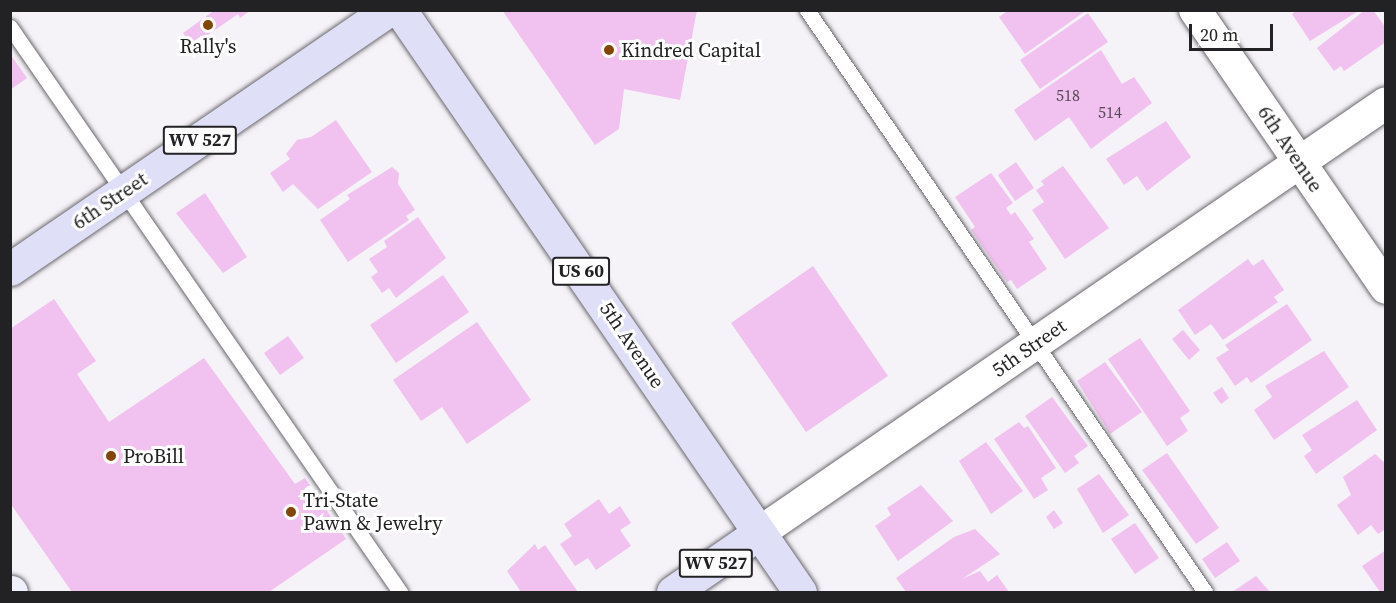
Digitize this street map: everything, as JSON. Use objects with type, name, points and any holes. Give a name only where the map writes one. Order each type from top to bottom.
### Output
[{"type":"main road","name":"6th Street","points":[[10,269],[388,10]]},
{"type":"main road","name":"5th Avenue","points":[[400,10],[800,592]]},
{"type":"main road","name":"5th Street","points":[[673,592],[759,533]]},
{"type":"street","name":"6th Avenue","points":[[1195,10],[1386,288]]},
{"type":"street","name":"5th Street","points":[[759,533],[1386,103]]},
{"type":"lane","points":[[807,10],[1204,592]]},
{"type":"lane","points":[[10,27],[400,592]]},
{"type":"building","name":"Rally's","points":[[215,10],[251,10],[240,18],[238,14],[192,46],[183,33]]},
{"type":"building","name":"Kindred Capital","points":[[502,10],[697,10],[680,100],[624,89],[619,129],[595,145]]},
{"type":"building","points":[[1009,10],[1087,10],[1025,54],[999,17]]},
{"type":"building","points":[[1297,10],[1360,10],[1310,41],[1292,14]]},
{"type":"building","points":[[1365,10],[1373,10],[1386,28],[1386,42],[1344,71],[1341,66],[1334,71],[1317,48]]},
{"type":"building","points":[[1088,13],[1108,42],[1040,89],[1020,60]]},
{"type":"building","points":[[1101,50],[1122,84],[1134,77],[1152,103],[1091,149],[1069,117],[1035,141],[1014,110]]},
{"type":"building","points":[[10,54],[27,78],[10,90]]},
{"type":"building","points":[[336,120],[372,172],[318,209],[293,184],[283,192],[270,173],[290,159],[286,154],[297,140],[311,137]]},
{"type":"building","points":[[1166,121],[1191,157],[1147,191],[1137,176],[1124,185],[1106,159]]},
{"type":"building","points":[[1016,162],[1034,188],[1015,201],[998,175]]},
{"type":"building","points":[[1063,166],[1109,228],[1065,259],[1032,210],[1044,202],[1036,190],[1044,185],[1041,181]]},
{"type":"building","points":[[392,167],[399,173],[398,184],[415,210],[406,216],[409,220],[348,262],[320,220],[350,199],[347,195]]},
{"type":"building","points":[[991,173],[1013,203],[1006,208],[1011,215],[1015,212],[1034,239],[1029,242],[1047,269],[1017,289],[1011,280],[1007,282],[971,230],[975,227],[955,197]]},
{"type":"building","points":[[205,193],[247,257],[223,273],[176,213]]},
{"type":"building","points":[[418,217],[446,258],[396,298],[389,288],[382,293],[371,277],[378,272],[369,259],[387,247],[384,241]]},
{"type":"building","points":[[1248,259],[1253,266],[1263,259],[1284,290],[1274,297],[1278,302],[1223,340],[1211,324],[1195,335],[1178,310]]},
{"type":"building","points":[[813,266],[888,376],[806,432],[731,323]]},
{"type":"building","points":[[443,275],[469,312],[396,363],[370,325]]},
{"type":"building","points":[[54,299],[96,361],[77,374],[109,422],[204,358],[295,484],[305,478],[346,539],[269,592],[72,592],[10,503],[10,329]]},
{"type":"building","points":[[1287,304],[1312,340],[1251,383],[1247,377],[1235,386],[1216,358],[1229,350],[1225,345]]},
{"type":"building","points":[[477,322],[531,400],[467,444],[442,407],[421,421],[393,380]]},
{"type":"building","points":[[1183,330],[1200,350],[1189,360],[1172,339]]},
{"type":"building","points":[[288,336],[304,358],[280,375],[264,353]]},
{"type":"building","points":[[1140,338],[1190,411],[1180,418],[1188,431],[1167,446],[1108,359]]},
{"type":"building","points":[[1324,351],[1349,387],[1274,440],[1254,410],[1272,397],[1265,386]]},
{"type":"building","points":[[1105,362],[1142,412],[1110,434],[1077,381]]},
{"type":"building","points":[[1222,387],[1229,398],[1221,404],[1213,393]]},
{"type":"building","points":[[1052,397],[1088,446],[1074,456],[1079,463],[1065,473],[1025,416]]},
{"type":"building","points":[[1357,400],[1377,430],[1316,474],[1304,456],[1312,450],[1302,435]]},
{"type":"building","points":[[1019,422],[1024,428],[1028,426],[1056,468],[1041,478],[1048,490],[1034,499],[994,439]]},
{"type":"building","points":[[986,442],[1023,491],[991,514],[959,461]]},
{"type":"building","points":[[1167,453],[1219,528],[1196,544],[1142,470]]},
{"type":"building","points":[[1375,454],[1386,464],[1386,529],[1378,534],[1371,525],[1358,535],[1337,505],[1351,495],[1343,477]]},
{"type":"building","points":[[1099,474],[1129,515],[1103,533],[1077,489]]},
{"type":"building","points":[[921,485],[953,521],[898,561],[875,526],[891,515],[887,508]]},
{"type":"building","points":[[599,499],[609,514],[620,506],[631,523],[620,530],[631,546],[596,570],[588,558],[575,566],[560,544],[572,536],[564,524]]},
{"type":"building","points":[[1054,510],[1063,523],[1054,529],[1046,517]]},
{"type":"building","points":[[1135,523],[1159,558],[1135,574],[1111,539]]},
{"type":"building","points":[[975,529],[1000,554],[962,579],[980,571],[988,582],[997,575],[1009,592],[906,592],[896,578],[954,537]]},
{"type":"building","points":[[1227,542],[1240,561],[1215,578],[1202,559]]},
{"type":"building","points":[[535,544],[538,550],[545,545],[578,592],[521,592],[507,571]]},
{"type":"building","points":[[1386,550],[1386,592],[1380,592],[1362,566]]},
{"type":"building","points":[[1256,576],[1270,592],[1232,592]]},
{"type":"place","name":"Rally's","points":[[208,25]]},
{"type":"place","name":"Kindred Capital","points":[[609,50]]},
{"type":"place","name":"ProBill","points":[[111,456]]},
{"type":"place","name":"Tri-State Pawn & Jewelry","points":[[291,512]]}]
